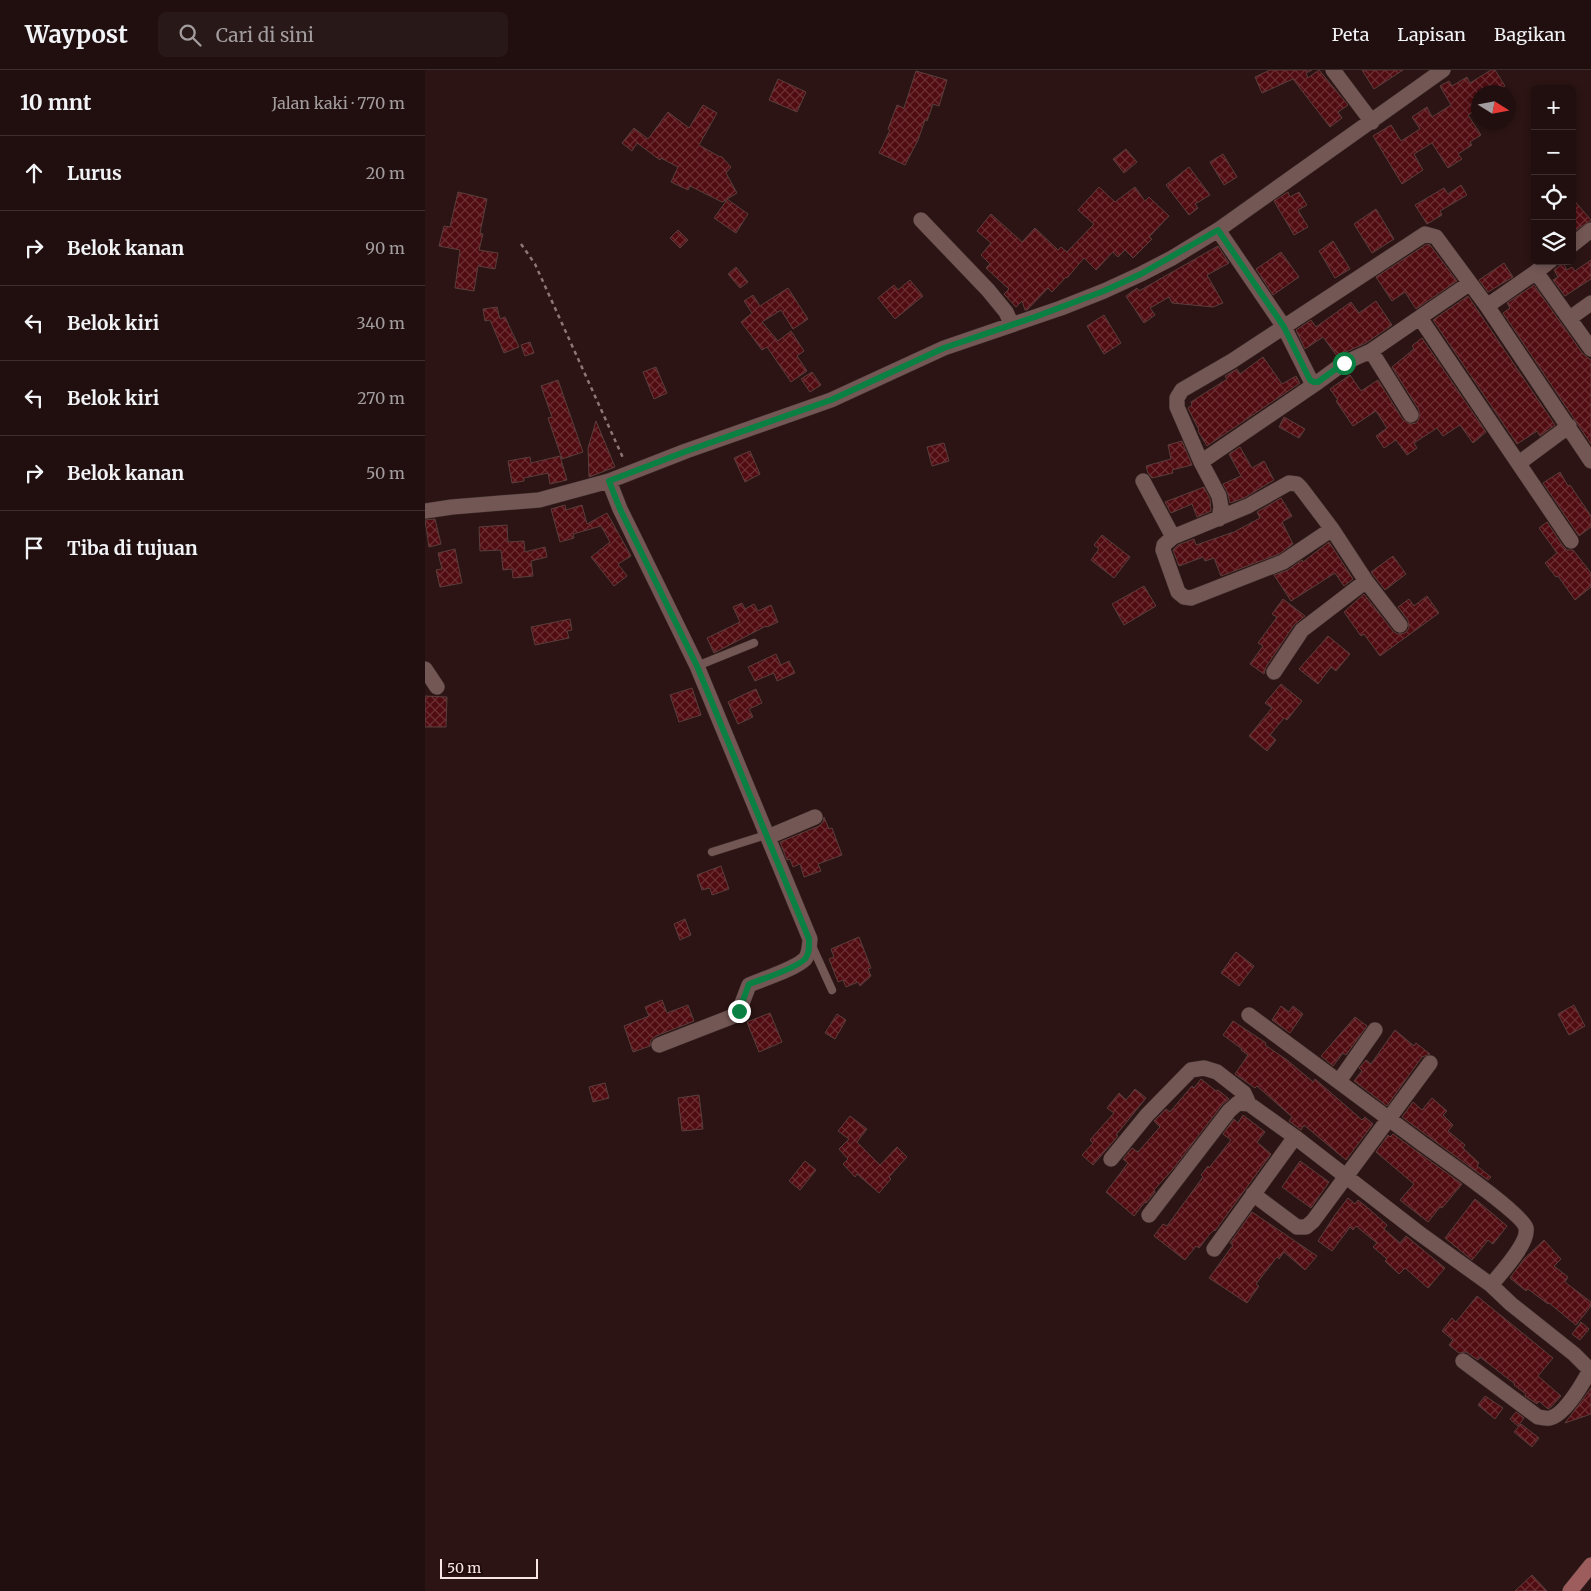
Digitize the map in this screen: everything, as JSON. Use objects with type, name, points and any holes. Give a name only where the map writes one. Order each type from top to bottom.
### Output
[{"type":"street","points":[[1333,70],[1372,122]]},
{"type":"street","points":[[425,511],[539,500],[609,481],[831,400],[944,348],[1061,308],[1141,274],[1218,230],[1443,70]]},
{"type":"street","points":[[921,220],[988,290],[1006,312],[1012,325]]},
{"type":"street","points":[[1218,230],[1284,327],[1310,380],[1318,382]]},
{"type":"street","points":[[1576,242],[1591,230]]},
{"type":"street","points":[[1219,519],[1221,507],[1219,496],[1201,462],[1177,407],[1177,398],[1182,390],[1207,377],[1425,234],[1436,237],[1487,306],[1590,458]]},
{"type":"street","points":[[1487,306],[1545,265]]},
{"type":"street","points":[[1536,272],[1591,349]]},
{"type":"street","points":[[1201,462],[1344,363],[1371,351],[1470,283]]},
{"type":"street","points":[[1570,318],[1591,303]]},
{"type":"street","points":[[1420,318],[1571,541]]},
{"type":"street","points":[[1371,351],[1411,415]]},
{"type":"street","points":[[1519,463],[1569,426]]},
{"type":"street","points":[[609,481],[620,509],[697,666],[809,939],[809,950],[804,959],[782,971],[749,984],[739,1011],[731,1017],[659,1045]]},
{"type":"street","points":[[1143,481],[1173,537]]},
{"type":"street","points":[[1332,529],[1283,562],[1191,598],[1184,597],[1178,592],[1163,550],[1164,545],[1173,537],[1248,506],[1289,482],[1297,484],[1332,529],[1366,581],[1400,625]]},
{"type":"street","points":[[1274,672],[1302,630],[1366,581]]},
{"type":"street","points":[[425,669],[437,687]]},
{"type":"street","points":[[767,836],[815,817]]},
{"type":"street","points":[[1249,1016],[1494,1197],[1520,1219],[1525,1226],[1526,1236],[1523,1243],[1491,1285]]},
{"type":"street","points":[[1339,1081],[1375,1030]]},
{"type":"street","points":[[1253,1194],[1297,1227],[1306,1227],[1313,1221],[1430,1063]]},
{"type":"street","points":[[1111,1159],[1147,1114],[1191,1070],[1204,1068],[1217,1072],[1244,1093],[1249,1104]]},
{"type":"street","points":[[1149,1215],[1229,1111],[1238,1102],[1249,1104],[1491,1285],[1511,1304],[1574,1354],[1591,1370],[1577,1392],[1557,1414],[1550,1418],[1538,1416],[1463,1361]]},
{"type":"street","points":[[1213,1249],[1295,1137]]},
{"type":"street","points":[[1570,1591],[1591,1565]]},
{"type":"lane","points":[[697,666],[754,643]]},
{"type":"lane","points":[[712,852],[767,836]]},
{"type":"lane","points":[[809,939],[832,990]]},
{"type":"path","points":[[521,244],[535,264],[630,473]]},
{"type":"building","points":[[1270,70],[1312,70],[1306,73],[1308,78],[1319,70],[1348,105],[1338,112],[1342,118],[1330,127],[1293,79],[1262,93],[1255,77]]},
{"type":"building","points":[[1362,70],[1403,70],[1374,89]]},
{"type":"building","points":[[1491,70],[1495,70],[1504,85],[1471,85],[1471,113],[1468,115],[1471,120],[1471,130],[1478,130],[1481,135],[1470,142],[1472,145],[1458,154],[1462,159],[1448,168],[1432,143],[1414,154],[1423,170],[1402,184],[1373,136],[1391,125],[1401,141],[1420,129],[1412,117],[1427,107],[1432,117],[1451,105],[1440,86],[1449,81],[1452,86],[1467,77],[1470,83]]},
{"type":"building","points":[[916,71],[947,80],[939,106],[933,104],[927,121],[925,120],[918,140],[905,165],[879,153],[890,130],[888,129],[897,105],[904,108]]},
{"type":"building","points":[[778,79],[806,92],[797,112],[769,100]]},
{"type":"building","points":[[703,105],[717,113],[699,145],[721,156],[731,167],[726,173],[737,193],[727,199],[748,214],[736,233],[714,218],[727,200],[722,202],[690,186],[688,190],[671,182],[678,167],[661,158],[660,160],[637,143],[632,151],[622,143],[634,128],[648,139],[668,112],[689,128]]},
{"type":"building","points":[[1126,149],[1137,162],[1124,173],[1113,159]]},
{"type":"building","points":[[1223,154],[1237,177],[1224,185],[1210,162]]},
{"type":"building","points":[[1189,167],[1210,195],[1195,204],[1198,208],[1189,215],[1166,185]]},
{"type":"building","points":[[1461,185],[1467,195],[1440,211],[1442,215],[1427,224],[1415,205],[1444,188],[1448,194]]},
{"type":"building","points":[[1099,187],[1115,202],[1135,187],[1145,201],[1149,197],[1169,216],[1149,237],[1152,239],[1133,258],[1125,250],[1118,257],[1113,252],[1096,270],[1084,258],[1052,292],[1048,288],[1027,310],[1025,310],[1022,301],[1016,307],[1004,294],[1009,289],[986,268],[990,264],[981,255],[991,243],[977,231],[991,214],[1022,242],[1035,228],[1058,250],[1061,247],[1067,252],[1094,224],[1078,210]]},
{"type":"building","points":[[458,192],[487,199],[480,233],[483,234],[479,250],[498,253],[495,269],[478,266],[474,291],[455,288],[460,250],[439,246],[444,226],[450,227]]},
{"type":"building","points":[[1288,192],[1290,197],[1299,192],[1307,205],[1298,210],[1308,227],[1294,235],[1274,201]]},
{"type":"building","points":[[1576,203],[1591,220],[1576,230]]},
{"type":"building","points":[[1376,209],[1394,239],[1372,253],[1354,224]]},
{"type":"building","points":[[678,230],[688,240],[680,248],[670,238]]},
{"type":"building","points":[[1333,241],[1350,269],[1335,278],[1319,251]]},
{"type":"building","points":[[1427,244],[1430,245],[1457,281],[1416,309],[1405,292],[1392,301],[1376,277]]},
{"type":"building","points":[[1218,246],[1229,263],[1207,275],[1223,303],[1213,307],[1172,303],[1169,297],[1150,308],[1155,315],[1144,323],[1126,296],[1137,288],[1139,291]]},
{"type":"building","points":[[1281,252],[1299,277],[1273,295],[1256,269]]},
{"type":"building","points":[[1591,260],[1591,279],[1565,296],[1553,280],[1558,277],[1554,270],[1560,265],[1564,265],[1567,270],[1572,267],[1575,271]]},
{"type":"building","points":[[1504,263],[1513,277],[1488,292],[1479,280]]},
{"type":"building","points":[[736,267],[748,282],[740,288],[728,274]]},
{"type":"building","points":[[910,280],[923,296],[895,319],[878,298],[894,285],[898,290]]},
{"type":"building","points":[[1534,285],[1583,354],[1591,360],[1591,444],[1503,313],[1510,308],[1507,303]]},
{"type":"building","points":[[788,288],[808,319],[793,329],[781,310],[762,322],[778,341],[791,331],[804,351],[797,356],[807,371],[791,382],[767,347],[762,350],[741,322],[752,313],[744,301],[753,295],[760,306]]},
{"type":"building","points":[[1468,296],[1555,425],[1540,436],[1537,431],[1517,444],[1433,320]]},
{"type":"building","points":[[1376,301],[1392,325],[1366,343],[1337,356],[1323,337],[1305,349],[1296,330],[1311,320],[1316,327],[1351,302],[1359,313]]},
{"type":"building","points":[[497,307],[500,319],[505,317],[519,347],[504,353],[490,320],[485,321],[483,309]]},
{"type":"building","points":[[1104,315],[1121,343],[1104,354],[1087,326]]},
{"type":"building","points":[[1422,338],[1486,432],[1473,443],[1460,425],[1443,436],[1437,428],[1414,443],[1417,448],[1407,455],[1396,440],[1384,448],[1376,436],[1387,428],[1376,411],[1353,426],[1330,389],[1350,375],[1361,391],[1378,380],[1403,420],[1411,424],[1416,423],[1419,419],[1419,410],[1392,367],[1414,349],[1412,346]]},
{"type":"building","points":[[530,342],[534,353],[525,356],[521,345]]},
{"type":"building","points":[[1263,357],[1282,384],[1296,376],[1300,383],[1207,446],[1188,408],[1192,405],[1191,402],[1227,379],[1225,376],[1237,369],[1240,374]]},
{"type":"building","points":[[656,367],[667,393],[654,399],[643,372]]},
{"type":"building","points":[[812,372],[821,385],[810,392],[801,379]]},
{"type":"building","points":[[558,380],[583,452],[562,459],[548,418],[552,417],[541,386]]},
{"type":"building","points":[[1284,417],[1305,429],[1299,438],[1279,427]]},
{"type":"building","points":[[596,421],[615,467],[589,477],[588,448]]},
{"type":"building","points":[[1182,441],[1192,465],[1172,470],[1173,473],[1152,478],[1146,466],[1171,459],[1168,445]]},
{"type":"building","points":[[944,443],[949,461],[932,466],[927,447]]},
{"type":"building","points":[[1240,447],[1252,468],[1264,461],[1274,480],[1244,498],[1230,503],[1223,484],[1241,476],[1229,454]]},
{"type":"building","points":[[750,451],[760,474],[745,482],[734,458]]},
{"type":"building","points":[[560,456],[567,480],[550,484],[548,473],[524,478],[524,481],[512,483],[508,461],[530,457],[531,463]]},
{"type":"building","points":[[1560,472],[1568,486],[1570,485],[1591,516],[1591,527],[1579,536],[1543,483]]},
{"type":"building","points":[[1204,487],[1210,499],[1211,511],[1197,517],[1192,504],[1171,513],[1165,502]]},
{"type":"building","points":[[1281,498],[1292,516],[1282,522],[1293,544],[1279,554],[1221,576],[1214,558],[1205,561],[1203,557],[1179,566],[1173,550],[1178,545],[1194,539],[1196,545],[1234,532],[1260,518],[1257,512]]},
{"type":"building","points":[[565,505],[566,510],[582,505],[587,524],[607,513],[631,556],[618,564],[627,576],[614,586],[591,557],[610,542],[601,526],[573,534],[574,538],[560,542],[551,509]]},
{"type":"building","points":[[435,519],[441,544],[429,547],[425,520]]},
{"type":"building","points":[[1547,522],[1563,546],[1567,550],[1573,550],[1591,573],[1591,587],[1575,600],[1558,576],[1556,577],[1545,563],[1557,553],[1539,528]]},
{"type":"building","points":[[507,525],[508,542],[524,541],[525,552],[545,547],[547,557],[531,561],[533,576],[513,578],[512,569],[503,570],[501,550],[480,551],[479,527]]},
{"type":"building","points":[[1102,535],[1130,557],[1114,578],[1091,560],[1099,549],[1094,545]]},
{"type":"building","points":[[1329,542],[1353,579],[1344,586],[1335,573],[1291,601],[1274,575],[1288,570],[1302,560],[1303,562]]},
{"type":"building","points":[[455,549],[462,583],[440,587],[436,570],[442,569],[438,553]]},
{"type":"building","points":[[1393,556],[1406,574],[1385,590],[1371,572]]},
{"type":"building","points":[[1144,586],[1156,606],[1124,625],[1112,604]]},
{"type":"building","points":[[1364,594],[1397,634],[1405,633],[1409,628],[1408,620],[1398,607],[1409,599],[1414,606],[1427,596],[1439,613],[1380,656],[1364,634],[1361,636],[1344,612]]},
{"type":"building","points":[[1283,599],[1305,616],[1294,625],[1266,667],[1264,674],[1250,664],[1263,646],[1258,643],[1277,617],[1272,614]]},
{"type":"building","points":[[742,603],[745,609],[754,604],[758,611],[771,605],[778,622],[766,626],[714,653],[707,638],[740,622],[733,607]]},
{"type":"building","points":[[570,619],[572,630],[567,631],[569,638],[535,645],[531,627]]},
{"type":"building","points":[[1328,636],[1350,654],[1336,671],[1331,667],[1318,684],[1299,669]]},
{"type":"building","points":[[776,654],[781,665],[789,661],[795,673],[777,681],[774,673],[755,681],[748,667]]},
{"type":"building","points":[[1281,684],[1302,701],[1287,720],[1284,718],[1270,735],[1276,740],[1267,751],[1249,736],[1272,708],[1265,703]]},
{"type":"building","points":[[692,688],[701,715],[679,722],[670,695]]},
{"type":"building","points":[[756,689],[762,703],[749,709],[753,717],[738,724],[728,702]]},
{"type":"building","points":[[425,696],[447,697],[446,727],[425,727]]},
{"type":"building","points":[[824,817],[829,829],[832,828],[842,855],[818,864],[821,871],[804,877],[800,864],[793,867],[790,859],[787,860],[780,842],[819,826],[823,822]]},
{"type":"building","points":[[721,866],[729,889],[712,895],[710,888],[702,890],[697,875]]},
{"type":"building","points":[[685,919],[691,935],[680,940],[674,924]]},
{"type":"building","points":[[859,937],[871,968],[868,969],[871,976],[860,986],[858,982],[846,987],[843,980],[838,982],[829,959],[834,957],[831,949]]},
{"type":"building","points":[[1236,952],[1254,966],[1239,986],[1221,973]]},
{"type":"building","points":[[662,1000],[667,1013],[688,1005],[694,1021],[656,1036],[651,1040],[650,1046],[633,1052],[624,1026],[649,1016],[645,1007]]},
{"type":"building","points":[[1574,1005],[1585,1026],[1569,1035],[1558,1014]]},
{"type":"building","points":[[1281,1006],[1289,1012],[1293,1006],[1303,1014],[1290,1033],[1272,1020]]},
{"type":"building","points":[[770,1013],[782,1042],[759,1052],[747,1022]]},
{"type":"building","points":[[837,1014],[846,1020],[835,1039],[825,1033]]},
{"type":"building","points":[[1355,1017],[1367,1026],[1346,1055],[1343,1053],[1333,1066],[1321,1056]]},
{"type":"building","points":[[1233,1021],[1266,1043],[1265,1045],[1287,1060],[1313,1082],[1315,1079],[1362,1120],[1365,1117],[1373,1124],[1346,1160],[1304,1125],[1301,1130],[1289,1121],[1292,1117],[1257,1086],[1255,1088],[1235,1074],[1248,1055],[1223,1035]]},
{"type":"building","points":[[1395,1030],[1414,1046],[1416,1043],[1430,1054],[1422,1057],[1387,1106],[1354,1081],[1362,1071],[1359,1068],[1366,1060],[1371,1064]]},
{"type":"building","points":[[1201,1079],[1229,1099],[1222,1105],[1173,1169],[1154,1190],[1155,1192],[1134,1216],[1106,1192],[1128,1163],[1123,1159],[1132,1148],[1138,1152],[1160,1127],[1154,1121],[1166,1109],[1170,1112],[1192,1086],[1194,1088]]},
{"type":"building","points":[[605,1083],[609,1098],[593,1102],[589,1087]]},
{"type":"building","points":[[1135,1089],[1146,1098],[1116,1135],[1118,1136],[1093,1165],[1082,1155],[1093,1143],[1090,1140],[1114,1113],[1107,1108],[1119,1093],[1126,1100]]},
{"type":"building","points":[[699,1095],[703,1129],[682,1131],[678,1098]]},
{"type":"building","points":[[1432,1098],[1447,1111],[1443,1115],[1453,1125],[1448,1131],[1465,1145],[1463,1148],[1479,1163],[1477,1166],[1491,1177],[1488,1180],[1402,1117],[1413,1102],[1422,1110]]},
{"type":"building","points":[[1243,1115],[1265,1132],[1257,1142],[1271,1154],[1215,1231],[1210,1234],[1199,1248],[1196,1246],[1185,1260],[1154,1236],[1163,1224],[1167,1226],[1203,1177],[1201,1175],[1208,1166],[1209,1168],[1231,1140],[1223,1134],[1234,1119],[1238,1123]]},
{"type":"building","points":[[850,1116],[867,1129],[857,1142],[880,1165],[897,1147],[907,1157],[889,1177],[891,1179],[879,1193],[857,1174],[855,1177],[843,1164],[848,1159],[839,1149],[849,1139],[838,1131]]},
{"type":"building","points":[[1393,1134],[1462,1184],[1428,1222],[1400,1200],[1414,1184],[1376,1152],[1388,1135],[1390,1137]]},
{"type":"building","points":[[805,1161],[816,1170],[800,1190],[789,1181]]},
{"type":"building","points":[[1300,1161],[1329,1182],[1311,1208],[1282,1187]]},
{"type":"building","points":[[1348,1198],[1355,1204],[1358,1200],[1369,1209],[1387,1225],[1384,1229],[1400,1243],[1406,1236],[1445,1268],[1428,1288],[1405,1268],[1399,1274],[1385,1261],[1387,1259],[1373,1247],[1377,1243],[1356,1226],[1353,1230],[1350,1227],[1332,1251],[1318,1241]]},
{"type":"building","points":[[1475,1199],[1507,1226],[1493,1244],[1488,1240],[1472,1260],[1445,1238]]},
{"type":"building","points":[[1252,1212],[1317,1256],[1305,1270],[1284,1252],[1279,1259],[1277,1257],[1256,1284],[1259,1286],[1247,1303],[1209,1278],[1233,1245],[1230,1243]]},
{"type":"building","points":[[1544,1240],[1561,1259],[1554,1266],[1568,1277],[1565,1282],[1591,1302],[1591,1306],[1576,1325],[1549,1303],[1528,1289],[1526,1291],[1510,1278],[1524,1259]]},
{"type":"building","points":[[1477,1296],[1553,1358],[1538,1376],[1561,1396],[1548,1409],[1539,1401],[1537,1404],[1525,1396],[1526,1394],[1515,1384],[1480,1357],[1478,1360],[1466,1352],[1459,1353],[1449,1345],[1453,1340],[1442,1331],[1452,1318],[1456,1322]]},
{"type":"building","points":[[1581,1322],[1589,1329],[1580,1340],[1572,1334]]},
{"type":"building","points":[[1591,1388],[1591,1414],[1565,1423],[1580,1403]]},
{"type":"building","points":[[1485,1396],[1503,1408],[1495,1419],[1478,1405]]},
{"type":"building","points":[[1516,1412],[1524,1418],[1518,1426],[1510,1419]]},
{"type":"building","points":[[1521,1424],[1539,1438],[1532,1447],[1514,1432]]},
{"type":"building","points":[[1532,1575],[1547,1591],[1515,1591]]},
{"type":"route","points":[[739,1011],[749,984],[782,971],[804,959],[809,950],[809,939],[803,920],[697,666],[620,509],[609,481],[831,400],[944,348],[1061,308],[1104,291],[1171,258],[1218,230],[1284,327],[1310,380],[1318,382],[1344,363]]}]
